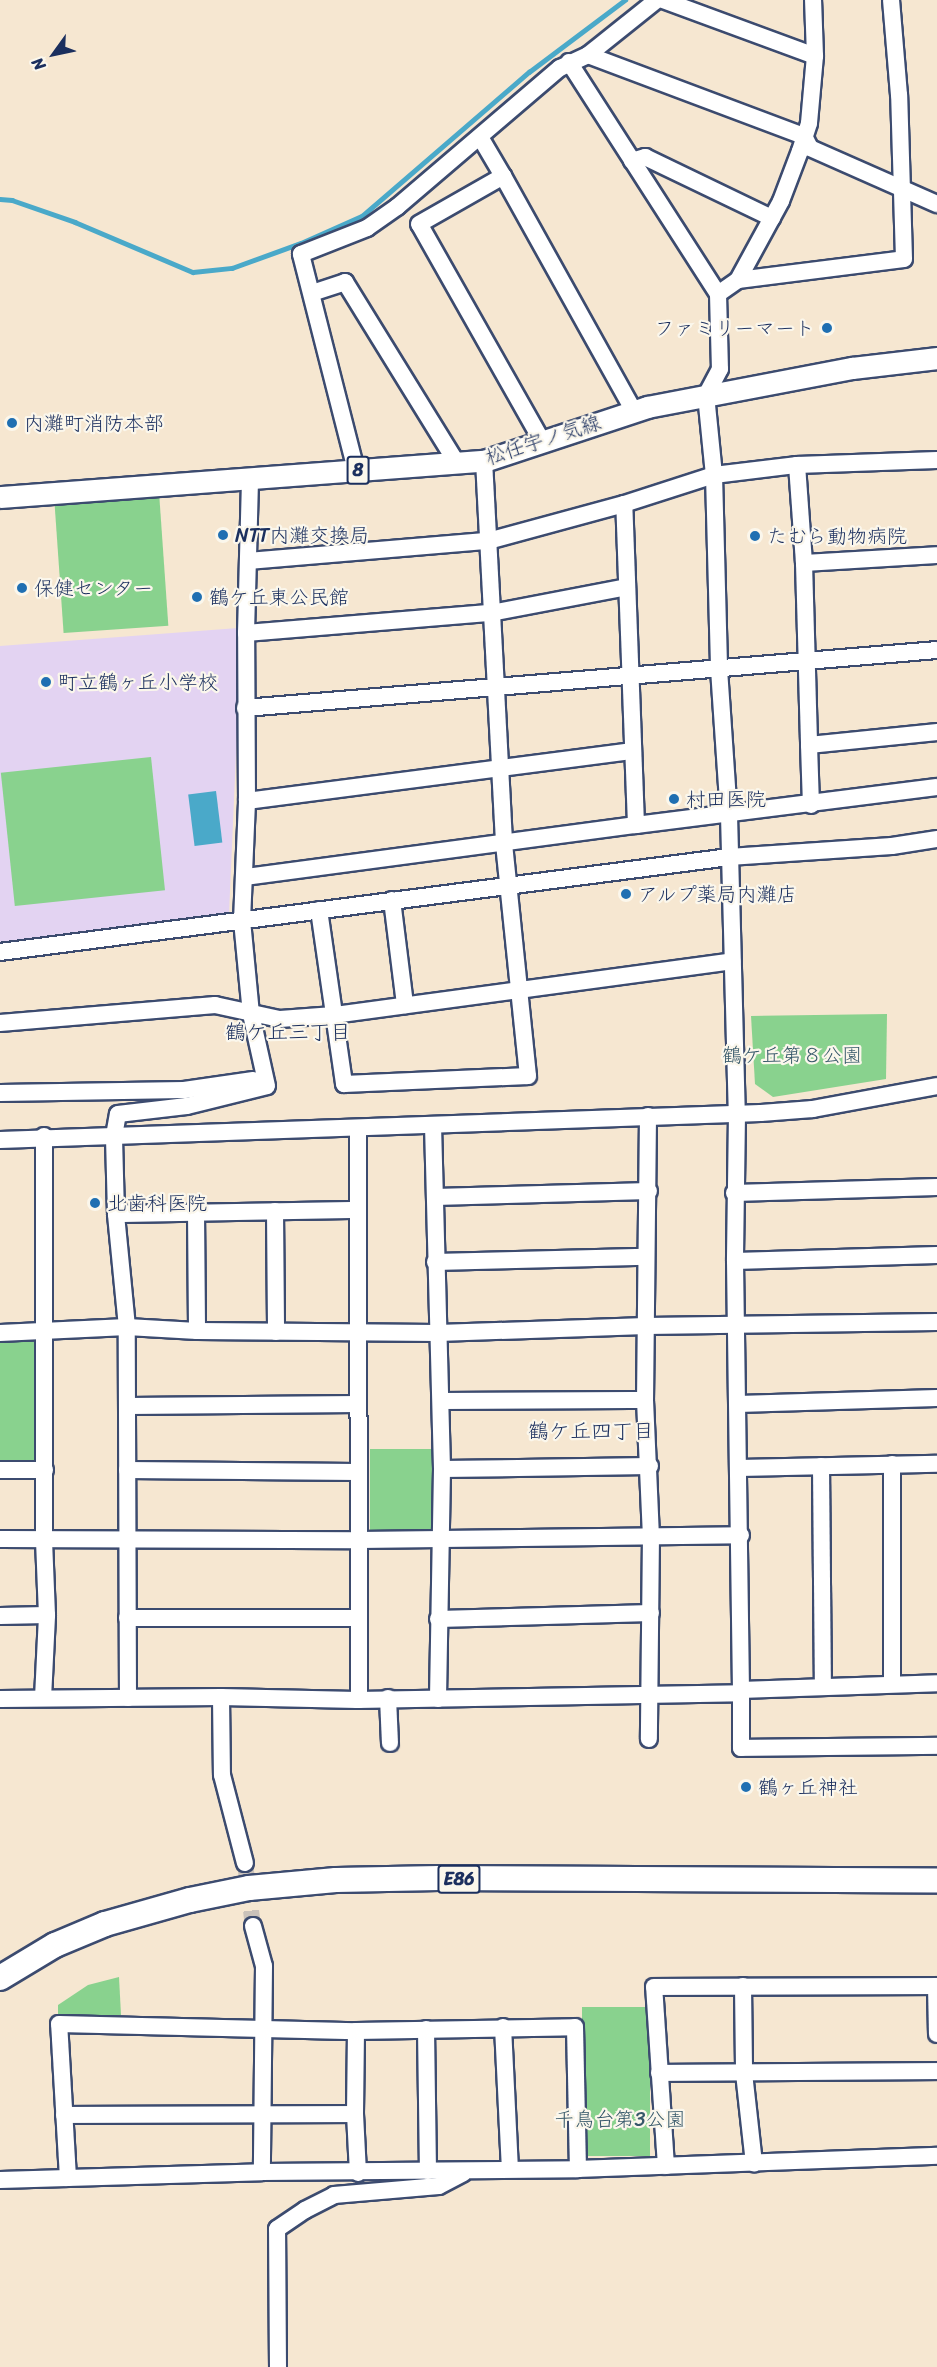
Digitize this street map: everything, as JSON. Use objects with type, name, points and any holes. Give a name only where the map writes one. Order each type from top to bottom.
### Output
[{"type":"highway","name":"E86","points":[[0,1978],[56,1945],[105,1924],[190,1900],[249,1888],[336,1880],[439,1878],[937,1881]]},
{"type":"main road","name":"松任宇ノ気線","points":[[0,496],[484,461],[633,410],[852,368],[937,358]]},
{"type":"street","points":[[356,470],[301,254],[367,228],[404,201],[569,62],[588,55],[657,0]]},
{"type":"street","points":[[663,0],[815,56]]},
{"type":"street","points":[[718,294],[738,280],[772,218],[781,201],[809,123],[815,56],[813,0]]},
{"type":"street","points":[[738,280],[904,259],[898,95],[891,0]]},
{"type":"street","points":[[588,55],[804,136],[810,148],[937,204]]},
{"type":"street","points":[[569,62],[718,294],[720,369],[706,395],[714,475],[719,669],[729,815],[737,1114],[734,1193],[741,1535],[741,1748],[937,1746]]},
{"type":"street","points":[[480,137],[633,410]]},
{"type":"street","points":[[633,161],[645,157],[772,218]]},
{"type":"street","points":[[418,224],[503,176]]},
{"type":"street","points":[[404,201],[542,441]]},
{"type":"street","points":[[312,293],[345,282],[457,463]]},
{"type":"street","points":[[248,561],[488,541],[624,504],[714,475],[797,465],[937,460]]},
{"type":"street","points":[[319,910],[344,1084],[528,1076],[521,989],[504,842],[502,766],[490,613],[484,461]]},
{"type":"street","points":[[797,465],[804,563],[811,805]]},
{"type":"street","points":[[128,1698],[127,1327],[116,1214],[114,1136],[118,1114],[187,1106],[267,1086],[251,1014],[242,921],[247,801],[245,708],[250,478]]},
{"type":"street","points":[[624,504],[636,825]]},
{"type":"street","points":[[804,563],[937,555]]},
{"type":"street","points":[[246,633],[490,613],[627,586]]},
{"type":"street","points":[[245,708],[937,650]]},
{"type":"street","points":[[809,745],[937,732]]},
{"type":"street","points":[[247,801],[502,766],[633,751]]},
{"type":"street","points":[[245,877],[937,787]]},
{"type":"street","points":[[0,952],[729,857],[880,847],[937,839]]},
{"type":"street","points":[[392,900],[405,1005]]},
{"type":"street","points":[[0,1023],[215,1005],[280,1018],[334,1015],[732,961]]},
{"type":"street","points":[[0,1093],[184,1090],[265,1077]]},
{"type":"street","points":[[0,1140],[737,1114],[813,1109],[937,1086]]},
{"type":"street","points":[[648,1116],[645,1400],[650,1466],[651,1535],[649,1739]]},
{"type":"street","points":[[433,1125],[442,1469],[438,1699]]},
{"type":"street","points":[[358,1128],[359,1700]]},
{"type":"street","points":[[44,1137],[44,1539],[47,1615],[44,1698]]},
{"type":"street","points":[[734,1193],[937,1187]]},
{"type":"street","points":[[435,1197],[649,1191]]},
{"type":"street","points":[[116,1214],[357,1210]]},
{"type":"street","points":[[274,1211],[276,1332]]},
{"type":"street","points":[[196,1212],[196,1331]]},
{"type":"street","points":[[735,1261],[937,1255]]},
{"type":"street","points":[[435,1262],[646,1257]]},
{"type":"street","points":[[0,1333],[127,1327],[196,1331],[438,1333],[645,1326],[937,1322]]},
{"type":"street","points":[[738,1404],[937,1398]]},
{"type":"street","points":[[441,1401],[645,1400]]},
{"type":"street","points":[[128,1406],[358,1404]]},
{"type":"street","points":[[892,1464],[892,1683]]},
{"type":"street","points":[[739,1468],[937,1464]]},
{"type":"street","points":[[442,1469],[650,1466]]},
{"type":"street","points":[[821,1466],[823,1686]]},
{"type":"street","points":[[0,1470],[45,1470]]},
{"type":"street","points":[[127,1470],[357,1472]]},
{"type":"street","points":[[0,1539],[359,1540],[741,1535]]},
{"type":"street","points":[[438,1619],[651,1613]]},
{"type":"street","points":[[0,1616],[47,1615]]},
{"type":"street","points":[[127,1618],[359,1618]]},
{"type":"street","points":[[0,1699],[221,1696],[359,1700],[438,1699],[651,1694],[937,1683]]},
{"type":"street","points":[[221,1696],[222,1775],[245,1863]]},
{"type":"street","points":[[388,1698],[390,1743]]},
{"type":"street","points":[[253,1926],[264,1966],[262,2172]]},
{"type":"street","points":[[743,1986],[744,2073],[754,2163]]},
{"type":"street","points":[[666,2166],[654,1987],[936,1986],[937,2034]]},
{"type":"street","points":[[68,2178],[59,2024],[356,2031],[575,2027],[578,2169]]},
{"type":"street","points":[[503,2027],[510,2168]]},
{"type":"street","points":[[426,2029],[428,2171]]},
{"type":"street","points":[[356,2031],[355,2114],[358,2173]]},
{"type":"street","points":[[659,2073],[937,2071]]},
{"type":"street","points":[[64,2115],[355,2114]]},
{"type":"street","points":[[0,2180],[262,2172],[358,2173],[510,2168],[578,2169],[937,2156]]},
{"type":"street","points":[[278,2367],[277,2229],[305,2210],[334,2195],[439,2186],[466,2171]]},
{"type":"shaded area","points":[[238,628],[238,709],[229,914],[0,943],[0,646]]},
{"type":"green space","points":[[159,492],[168,626],[64,633],[54,499]]},
{"type":"green space","points":[[151,757],[165,890],[15,906],[1,773]]},
{"type":"green space","name":"鶴ケ丘第８公園","points":[[887,1014],[886,1079],[773,1097],[755,1084],[751,1016]]},
{"type":"green space","points":[[0,1340],[35,1340],[35,1464],[0,1464]]},
{"type":"green space","points":[[370,1449],[435,1449],[435,1530],[370,1530]]},
{"type":"green space","points":[[119,1977],[121,2015],[58,2017],[58,2005],[88,1985]]},
{"type":"green space","name":"千鳥台第3公園","points":[[582,2007],[650,2007],[650,2156],[582,2156]]},
{"type":"water","points":[[216,791],[222,843],[195,846],[188,794]]},
{"type":"waterway","points":[[0,199],[12,200],[75,222],[193,272],[232,268],[301,243],[362,216],[529,72],[625,0]]},
{"type":"tunnel","points":[[245,1863],[253,1926]]},
{"type":"place","name":"ファミリーマート","points":[[827,328]]},
{"type":"place","name":"内灘町消防本部","points":[[12,423]]},
{"type":"place","name":"NTT内灘交換局","points":[[223,535]]},
{"type":"place","name":"たむら動物病院","points":[[755,536]]},
{"type":"place","name":"保健センター","points":[[22,588]]},
{"type":"place","name":"鶴ケ丘東公民館","points":[[197,597]]},
{"type":"place","name":"町立鶴ヶ丘小学校","points":[[46,682]]},
{"type":"place","name":"村田医院","points":[[674,799]]},
{"type":"place","name":"アルプ薬局内灘店","points":[[626,894]]},
{"type":"place","name":"北歯科医院","points":[[95,1203]]},
{"type":"place","name":"鶴ヶ丘神社","points":[[746,1787]]},
{"type":"district","name":"鶴ケ丘三丁目","points":[[288,1032]]},
{"type":"district","name":"鶴ケ丘四丁目","points":[[591,1431]]}]
